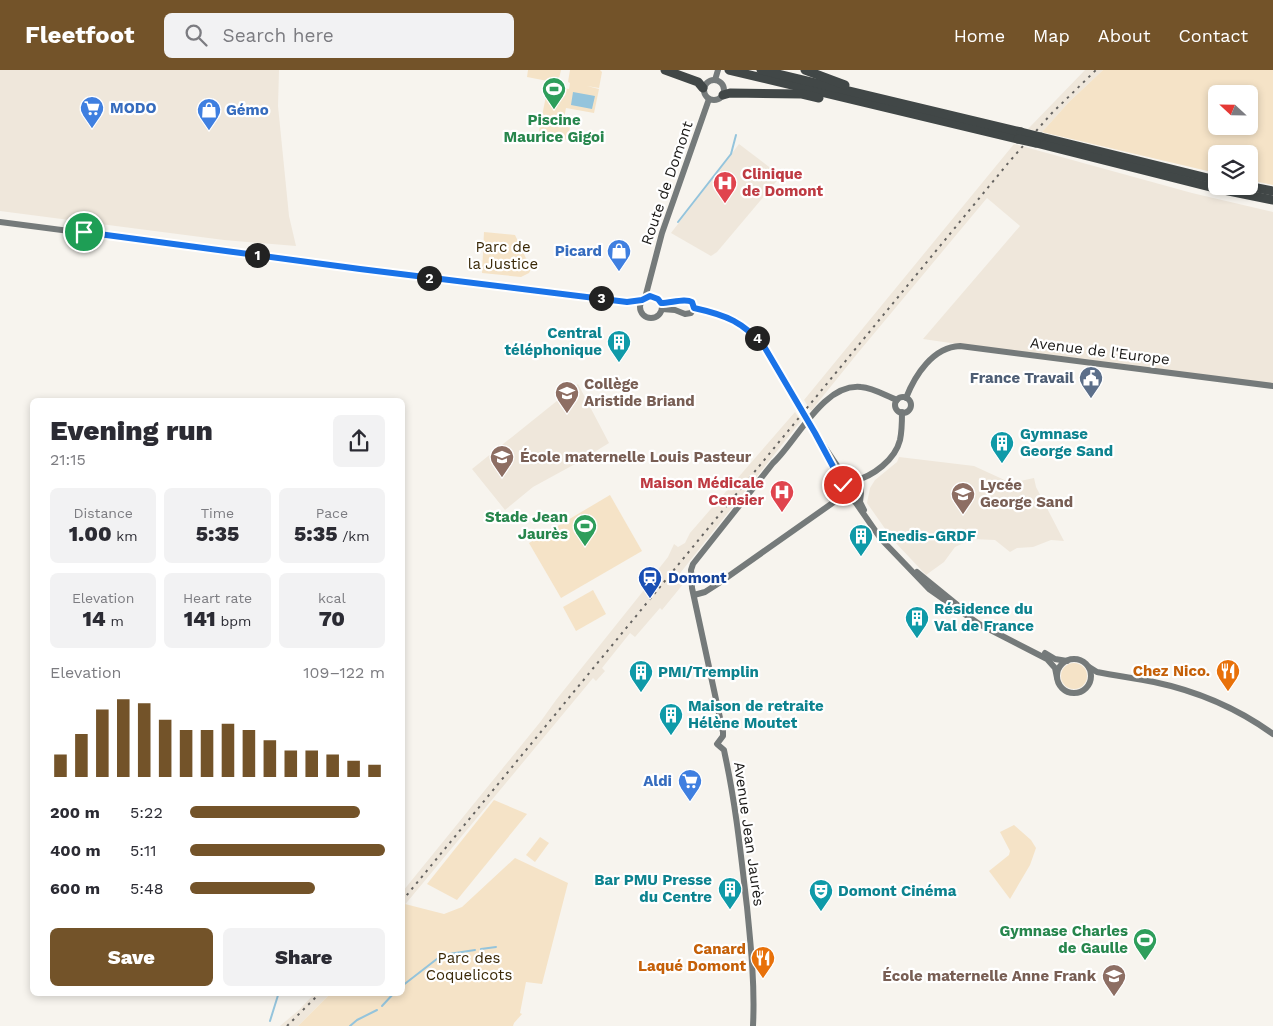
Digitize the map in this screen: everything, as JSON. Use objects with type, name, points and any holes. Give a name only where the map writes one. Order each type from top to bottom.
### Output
[{"type":"highway","points":[[665,70],[698,82],[703,88]]},
{"type":"highway","points":[[761,70],[927,114]]},
{"type":"highway","points":[[805,70],[927,114]]},
{"type":"highway","points":[[732,71],[1208,178]]},
{"type":"highway","points":[[723,95],[730,93],[802,94],[927,114]]},
{"type":"highway","points":[[1038,140],[1214,188],[1273,200]]},
{"type":"highway","points":[[1258,188],[1273,191]]},
{"type":"street","points":[[715,80],[718,70]]},
{"type":"street","points":[[715,80],[723,86],[723,95],[716,100],[709,99],[704,95],[703,88],[709,81],[715,80]]},
{"type":"street","name":"Route de Domont","points":[[644,299],[662,233],[709,99]]},
{"type":"street","points":[[0,222],[627,302],[640,308]]},
{"type":"street","name":"Route de Domont","points":[[651,275],[654,297]]},
{"type":"street","points":[[627,302],[654,297],[661,306],[687,314],[691,313],[694,308]]},
{"type":"street","points":[[644,299],[640,308],[643,316],[656,317],[661,306]]},
{"type":"street","points":[[661,306],[687,300],[692,302],[694,308]]},
{"type":"street","points":[[694,308],[730,318],[749,330],[765,348],[798,406],[844,476],[859,484],[861,505],[882,535],[914,569],[935,588],[966,611],[997,630],[1055,659],[1067,661],[1080,660],[1097,672],[1156,682],[1183,690],[1224,705],[1273,734]]},
{"type":"street","name":"Avenue de l'Europe","points":[[906,398],[918,373],[929,361],[947,349],[960,346],[1273,386]]},
{"type":"street","name":"Avenue Jean Jaurès","points":[[753,1026],[752,966],[739,831],[724,750],[717,744],[723,736],[723,732],[691,582],[691,570],[693,564],[773,463],[831,397],[844,390],[857,387],[867,388],[897,400]]},
{"type":"street","points":[[901,397],[906,398],[911,402],[911,407],[908,411],[902,412],[896,406],[897,400],[901,397]]},
{"type":"street","points":[[694,595],[705,592],[719,583],[841,497],[846,483],[867,477],[888,461],[897,448],[901,434],[902,412]]},
{"type":"street","points":[[815,433],[844,490],[856,503],[881,539],[928,589],[978,624],[1047,659],[1055,668],[1063,689],[1070,693],[1083,691],[1089,684],[1099,678],[1119,676]]},
{"type":"street","points":[[850,498],[856,498],[867,477]]},
{"type":"street","points":[[1058,678],[1059,670],[1067,661]]},
{"type":"street","points":[[1089,667],[1091,676],[1089,684]]},
{"type":"street","points":[[1183,690],[1231,712],[1273,738]]},
{"type":"shaded area","points":[[0,70],[279,70],[278,106],[289,216],[296,246],[224,240],[0,211]]},
{"type":"shaded area","points":[[1085,70],[1103,70],[1069,102],[1042,132],[1028,129]]},
{"type":"shaded area","name":"Clinique de Domont","points":[[739,144],[781,176],[717,252],[711,256],[671,233]]},
{"type":"shaded area","points":[[1014,144],[1192,193],[1273,212],[1273,385],[1125,368],[923,339],[1020,226],[987,198],[811,411],[804,400]]},
{"type":"shaded area","name":"Collège Aristide Briand","points":[[578,384],[609,443],[533,487],[505,510],[472,469]]},
{"type":"shaded area","points":[[795,412],[801,421],[677,577],[684,583],[662,610],[660,608],[635,637],[630,633],[602,668],[605,671],[596,681],[593,678],[405,905],[405,889],[644,590],[641,587],[644,580],[653,569],[657,571],[668,557],[674,544],[678,547],[685,543],[690,533]]},
{"type":"shaded area","name":"Lycée George Sand","points":[[899,457],[974,466],[1011,483],[1034,478],[1036,487],[1064,541],[1051,540],[1033,547],[1017,548],[1010,552],[995,540],[972,539],[955,547],[944,562],[926,575],[893,540],[867,503],[870,488],[875,480],[897,462]]},
{"type":"shaded area","points":[[312,996],[328,996],[298,1026],[280,1026]]},
{"type":"green space","points":[[528,70],[561,70],[558,83],[527,77]]},
{"type":"green space","name":"Piscine Maurice Gigoi","points":[[570,70],[600,70],[602,72],[599,88],[587,86],[599,89],[594,113],[566,108],[564,118],[571,120],[568,140],[539,131],[548,86],[569,89]]},
{"type":"green space","points":[[1103,70],[1273,70],[1273,185],[1258,182],[1258,145],[1208,145],[1208,171],[1042,132],[1069,102]]},
{"type":"green space","name":"Parc de la Justice","points":[[484,232],[515,235],[531,269],[529,273],[521,277],[482,273]]},
{"type":"green space","name":"Stade Jean Jaurès","points":[[610,495],[642,551],[561,598],[529,543]]},
{"type":"green space","points":[[593,590],[606,614],[576,631],[563,607]]},
{"type":"green space","points":[[1074,663],[1083,667],[1087,676],[1083,685],[1074,689],[1065,685],[1061,676],[1065,667]]},
{"type":"green space","points":[[494,800],[527,814],[457,900],[427,884]]},
{"type":"green space","points":[[1014,825],[1031,840],[1036,848],[1030,865],[1010,899],[989,871],[1009,855],[1010,851],[1000,832]]},
{"type":"green space","points":[[540,837],[549,843],[535,862],[526,855]]},
{"type":"green space","name":"Parc des Coquelicots","points":[[515,858],[568,883],[542,984],[526,982],[520,1013],[522,1014],[513,1026],[298,1026],[328,996],[405,996],[405,904],[444,914],[462,907]]},
{"type":"water","points":[[573,92],[595,96],[592,109],[571,105]]},
{"type":"waterway","points":[[678,222],[731,154],[736,135]]},
{"type":"waterway","points":[[481,949],[496,947]]},
{"type":"waterway","points":[[405,984],[442,955],[475,950]]},
{"type":"waterway","points":[[270,1021],[278,996]]},
{"type":"waterway","points":[[382,1006],[391,996]]},
{"type":"waterway","points":[[350,1026],[357,1020],[377,1010]]},
{"type":"railway","points":[[405,897],[1009,162],[1051,114],[1096,70]]},
{"type":"railway","points":[[287,1026],[317,996]]},
{"type":"place","name":"Piscine Maurice Gigoi","points":[[554,110]]},
{"type":"place","name":"MODO","points":[[92,129]]},
{"type":"place","name":"Gémo","points":[[209,131]]},
{"type":"place","name":"Clinique de Domont","points":[[725,204]]},
{"type":"place","name":"Picard","points":[[619,272]]},
{"type":"place","name":"Central téléphonique","points":[[619,363]]},
{"type":"place","name":"France Travail","points":[[1091,399]]},
{"type":"place","name":"Collège Aristide Briand","points":[[567,414]]},
{"type":"place","name":"Gymnase George Sand","points":[[1002,464]]},
{"type":"place","name":"École maternelle Louis Pasteur","points":[[502,478]]},
{"type":"place","name":"Maison Médicale Censier","points":[[782,513]]},
{"type":"place","name":"Lycée George Sand","points":[[963,515]]},
{"type":"place","name":"Stade Jean Jaurès","points":[[585,547]]},
{"type":"place","name":"Enedis-GRDF","points":[[861,557]]},
{"type":"place","name":"Domont","points":[[650,599]]},
{"type":"place","name":"Résidence du Val de France","points":[[917,639]]},
{"type":"place","name":"Chez Nico.","points":[[1228,692]]},
{"type":"place","name":"PMI/Tremplin","points":[[641,693]]},
{"type":"place","name":"Maison de retraite Hélène Moutet","points":[[671,736]]},
{"type":"place","name":"Aldi","points":[[690,802]]},
{"type":"place","name":"Bar PMU Presse du Centre","points":[[730,910]]},
{"type":"place","name":"Domont Cinéma","points":[[821,912]]},
{"type":"place","name":"Gymnase Charles de Gaulle","points":[[1145,961]]},
{"type":"place","name":"Canard Laqué Domont","points":[[763,979]]},
{"type":"place","name":"École maternelle Anne Frank","points":[[1114,997]]},
{"type":"route","points":[[84,232],[627,302],[642,300],[650,296],[658,299],[661,303],[687,300],[692,302],[694,308],[735,320],[757,338],[765,348],[815,433],[843,485]]}]
